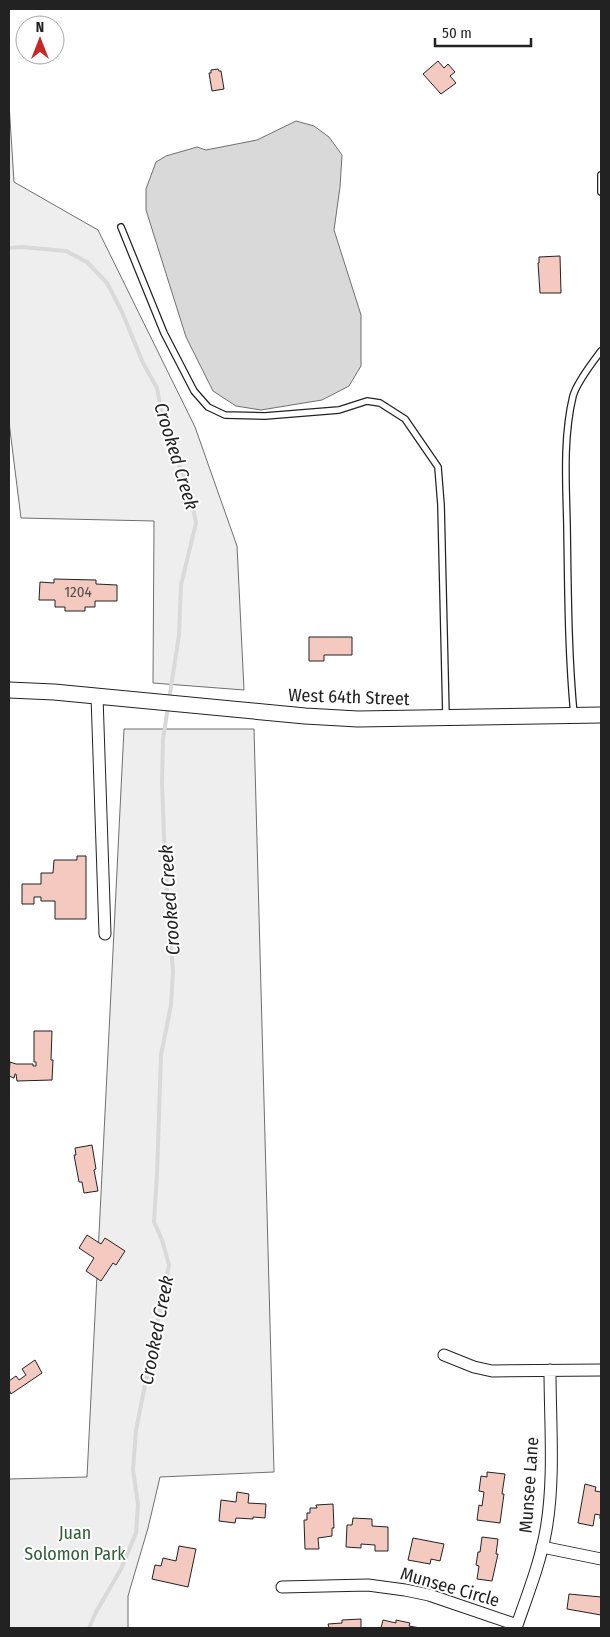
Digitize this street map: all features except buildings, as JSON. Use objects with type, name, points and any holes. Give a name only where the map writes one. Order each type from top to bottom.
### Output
[{"type":"street","name":"West 64th Street","points":[[9,690],[54,692],[358,719],[601,715]]},
{"type":"street","points":[[97,696],[105,934]]},
{"type":"street","points":[[444,1355],[474,1367],[492,1371],[601,1370]]},
{"type":"street","name":"Munsee Lane","points":[[516,1627],[542,1547],[549,1499],[550,1370]]},
{"type":"street","points":[[542,1547],[601,1559]]},
{"type":"street","name":"Munsee Circle","points":[[282,1586],[368,1586],[405,1590],[429,1595],[516,1627]]},
{"type":"lane","points":[[601,175],[601,192]]},
{"type":"lane","points":[[121,227],[164,333],[194,391],[208,407],[225,415],[264,416],[339,410],[367,401],[380,403],[405,419],[438,467],[441,505],[446,718]]},
{"type":"lane","points":[[574,715],[570,660],[567,545],[568,424],[574,394],[601,351]]},
{"type":"green space","points":[[9,103],[14,182],[98,230],[195,427],[237,546],[244,690],[153,683],[154,521],[21,518],[9,422]]},
{"type":"green space","name":"Juan Solomon Park","points":[[124,729],[254,729],[274,1472],[160,1477],[148,1528],[128,1596],[128,1628],[9,1628],[9,1479],[87,1477]]},
{"type":"shaded area","points":[[296,121],[314,126],[329,137],[342,155],[334,230],[361,315],[361,366],[349,386],[322,400],[261,410],[236,406],[213,391],[186,337],[146,210],[146,189],[156,162],[166,156],[197,147],[206,150],[257,140]]},
{"type":"waterway","name":"Crooked Creek","points":[[9,248],[22,247],[66,251],[87,262],[107,283],[122,312],[143,363],[157,388],[165,432],[189,488],[196,523],[181,585],[179,635],[169,700]]},
{"type":"waterway","name":"Crooked Creek","points":[[89,1628],[121,1569],[136,1533],[138,1504],[133,1470],[136,1430],[169,1265],[162,1240],[154,1222],[161,1055],[171,1005],[173,972],[165,862],[162,783],[163,739],[168,707]]}]
